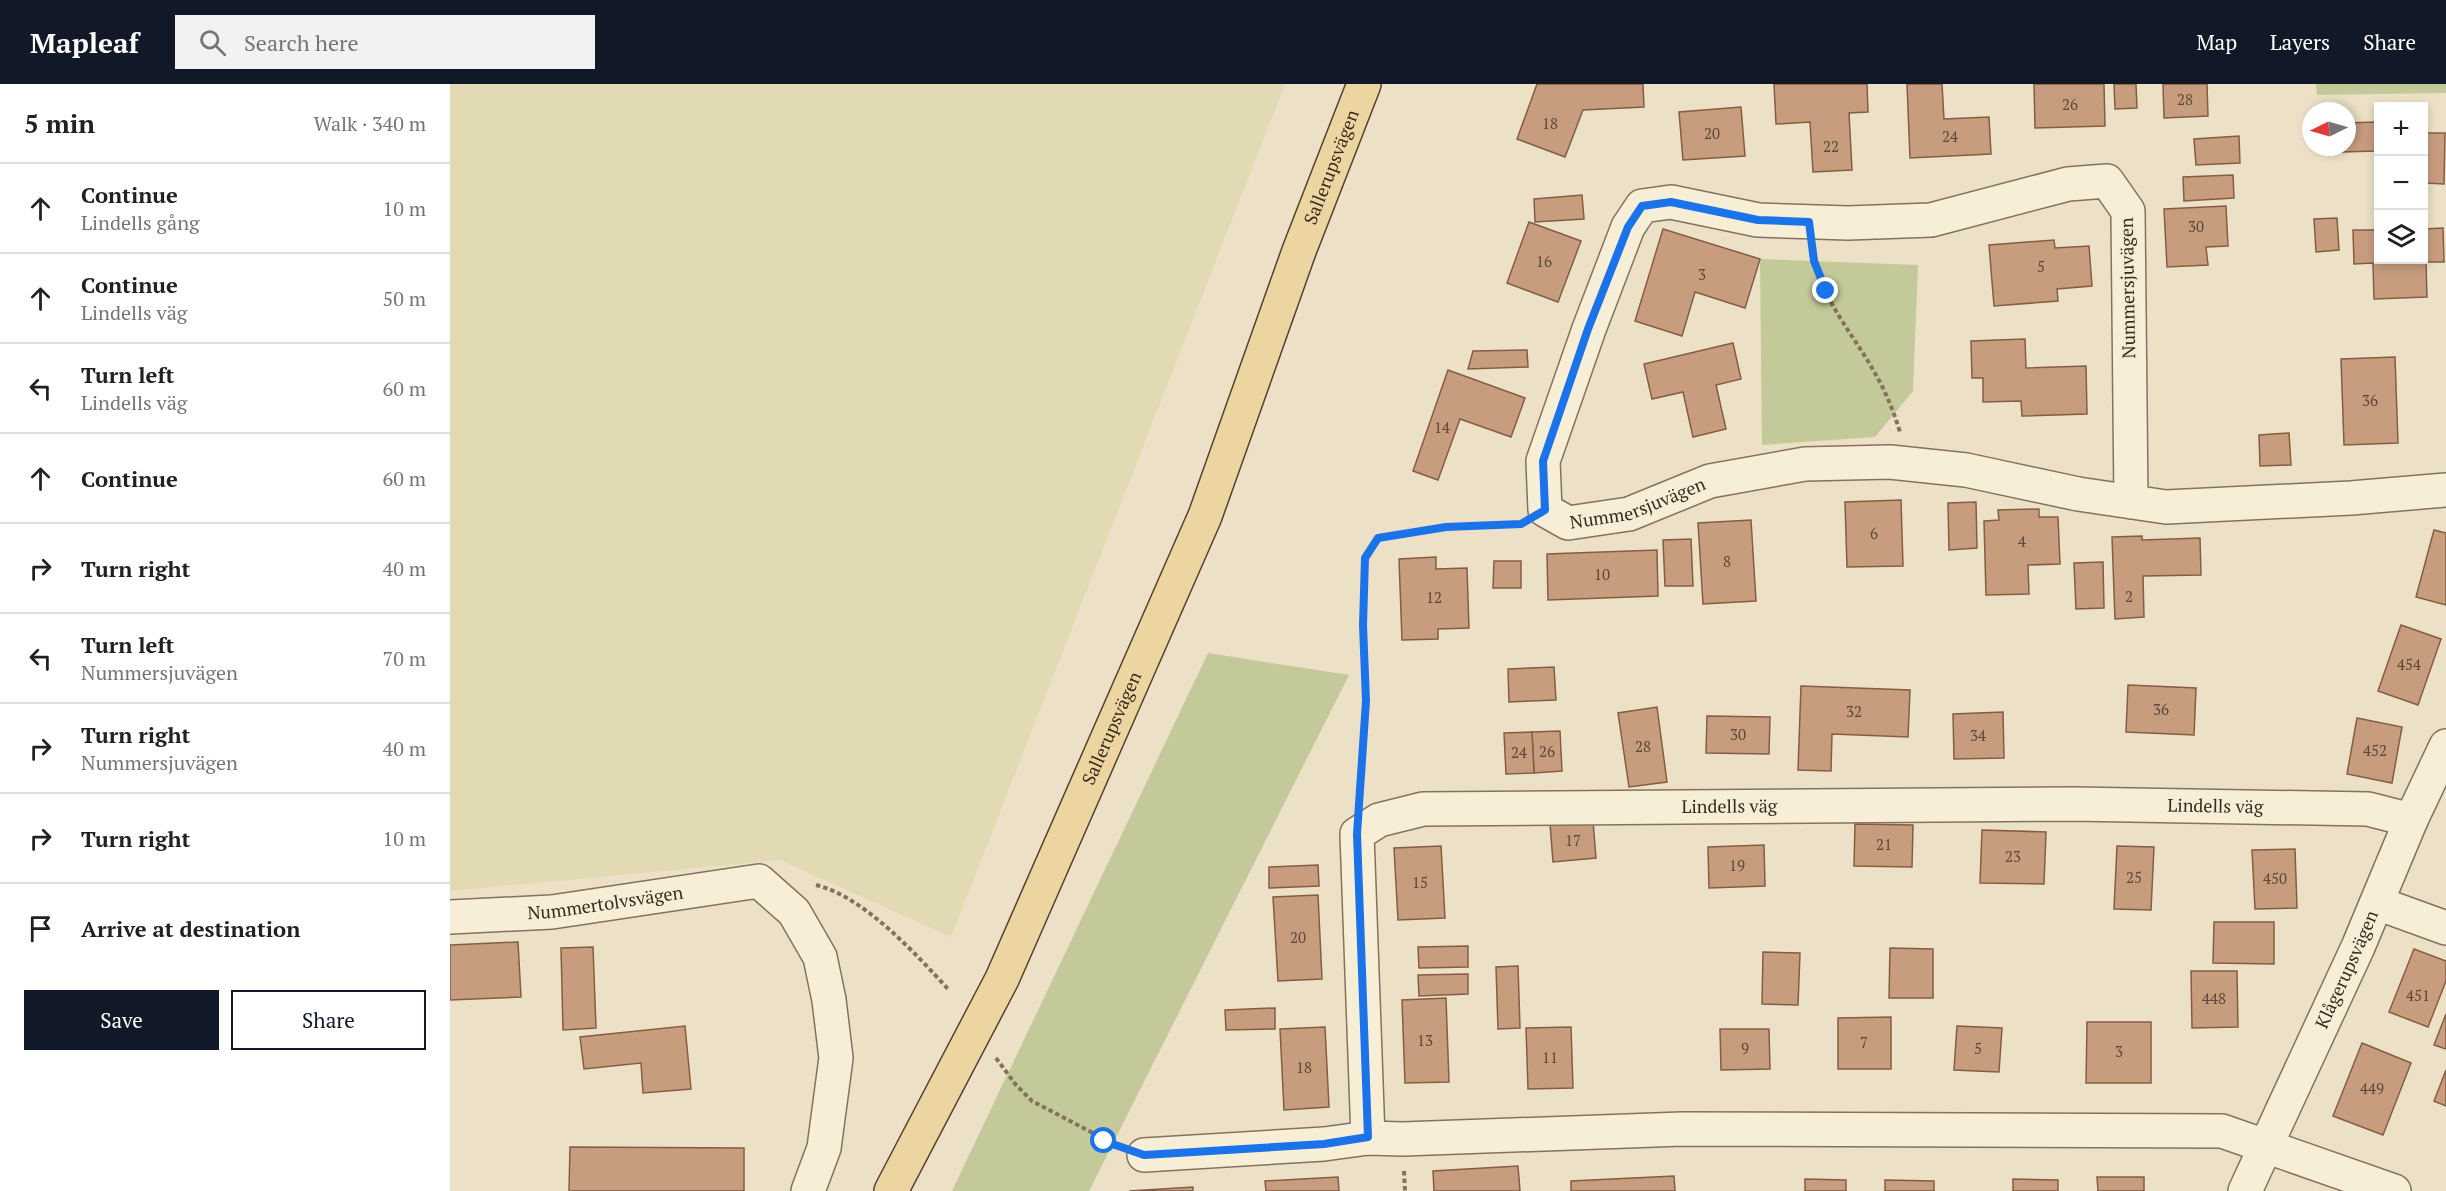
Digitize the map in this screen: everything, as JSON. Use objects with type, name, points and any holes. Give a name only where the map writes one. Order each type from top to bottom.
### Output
[{"type":"main road","name":"Sallerupsvägen","points":[[1299,251],[1344,84]]},
{"type":"main road","name":"Sallerupsvägen","points":[[891,1191],[1002,979],[1206,516],[1299,251],[1364,84]]},
{"type":"street","name":"Nummersjuvägen","points":[[2131,501],[2128,211],[2107,181],[2068,184],[1931,220],[1848,223],[1758,220],[1671,202],[1642,206],[1628,227],[1588,329],[1543,461],[1545,510],[1568,523],[1629,514],[1710,481],[1805,464],[1890,462],[1966,470],[2078,494],[2166,507],[2351,498],[2446,490]]},
{"type":"street","name":"Klågerupsvägen","points":[[2245,1191],[2446,746]]},
{"type":"street","name":"Lindells väg","points":[[1357,834],[1379,820],[1423,809],[2074,804],[2368,809],[2411,820]]},
{"type":"street","points":[[1357,834],[1368,1137]]},
{"type":"street","name":"Nummertolvsvägen","points":[[450,917],[552,912],[759,881],[794,912],[820,957],[829,1000],[836,1058],[824,1148],[808,1191]]},
{"type":"street","points":[[2376,903],[2446,928]]},
{"type":"street","points":[[1144,1155],[1324,1144],[1368,1137],[1415,1138],[1682,1129],[2222,1131],[2265,1144],[2394,1191]]},
{"type":"path","points":[[1809,222],[1814,261],[1826,291],[1873,369],[1893,408],[1910,464]]},
{"type":"path","points":[[1357,834],[1366,701],[1363,625],[1365,558],[1378,538],[1446,527],[1521,524],[1545,510]]},
{"type":"path","points":[[814,885],[823,887],[857,905],[884,924],[948,989]]},
{"type":"path","points":[[992,1053],[1016,1085],[1032,1101],[1104,1141],[1144,1155]]},
{"type":"shaded area","points":[[450,84],[1285,84],[951,937],[780,860],[450,891]]},
{"type":"green space","points":[[2316,84],[2446,84],[2446,93],[2317,95]]},
{"type":"green space","points":[[1760,259],[1918,265],[1913,391],[1875,437],[1762,445]]},
{"type":"green space","points":[[1208,653],[1349,675],[1089,1191],[952,1191]]},
{"type":"building","points":[[1537,84],[1643,84],[1644,107],[1583,110],[1565,157],[1517,139]]},
{"type":"building","points":[[1774,84],[1867,84],[1868,112],[1849,113],[1852,170],[1813,172],[1810,122],[1776,124]]},
{"type":"building","points":[[1907,84],[1942,84],[1944,119],[1989,117],[1991,154],[1910,158]]},
{"type":"building","points":[[2034,84],[2104,84],[2105,126],[2035,128]]},
{"type":"building","points":[[2114,84],[2136,84],[2137,108],[2115,109]]},
{"type":"building","points":[[2163,84],[2207,84],[2208,116],[2164,118]]},
{"type":"building","points":[[1741,107],[1745,156],[1683,160],[1679,112]]},
{"type":"building","points":[[2374,122],[2374,151],[2356,152],[2356,123]]},
{"type":"building","points":[[2428,133],[2445,133],[2444,184],[2428,183]]},
{"type":"building","points":[[2239,136],[2240,163],[2196,165],[2194,139]]},
{"type":"building","points":[[2233,175],[2234,198],[2184,201],[2183,177]]},
{"type":"building","points":[[1582,195],[1584,219],[1535,222],[1534,199]]},
{"type":"building","points":[[2226,206],[2228,246],[2206,247],[2208,265],[2167,267],[2164,209]]},
{"type":"building","points":[[2337,218],[2339,250],[2316,252],[2314,219]]},
{"type":"building","points":[[1529,222],[1581,241],[1558,302],[1507,283]]},
{"type":"building","points":[[2443,228],[2444,262],[2428,262],[2428,229]]},
{"type":"building","points":[[1663,229],[1760,259],[1745,308],[1695,292],[1682,336],[1635,321]]},
{"type":"building","points":[[2353,230],[2374,230],[2374,264],[2426,264],[2427,297],[2374,299],[2373,263],[2354,264]]},
{"type":"building","points":[[2054,240],[2055,248],[2089,246],[2092,286],[2057,289],[2058,301],[1994,306],[1989,245]]},
{"type":"building","points":[[2025,339],[2026,368],[2086,366],[2087,414],[2022,416],[2021,401],[1983,402],[1983,378],[1972,378],[1971,341]]},
{"type":"building","points":[[1733,343],[1741,379],[1716,385],[1726,429],[1693,437],[1683,392],[1652,399],[1644,364]]},
{"type":"building","points":[[1527,350],[1528,367],[1468,369],[1473,351]]},
{"type":"building","points":[[2395,357],[2398,443],[2344,445],[2341,359]]},
{"type":"building","points":[[1448,370],[1525,398],[1511,437],[1460,419],[1438,480],[1413,471]]},
{"type":"building","points":[[2289,433],[2291,465],[2260,466],[2259,435]]},
{"type":"building","points":[[1901,500],[1903,566],[1847,567],[1845,502]]},
{"type":"building","points":[[1976,502],[1977,548],[1949,550],[1948,503]]},
{"type":"building","points":[[2039,509],[2039,517],[2058,517],[2060,564],[2028,565],[2029,594],[1986,595],[1984,521],[1999,520],[1998,510]]},
{"type":"building","points":[[1751,520],[1756,601],[1703,604],[1698,523]]},
{"type":"building","points":[[2434,530],[2446,533],[2446,605],[2416,597]]},
{"type":"building","points":[[2142,536],[2142,540],[2200,538],[2201,575],[2143,576],[2144,617],[2115,619],[2112,537]]},
{"type":"building","points":[[1691,539],[1693,586],[1665,586],[1663,540]]},
{"type":"building","points":[[1657,550],[1658,596],[1548,600],[1547,554]]},
{"type":"building","points":[[1436,557],[1436,569],[1467,568],[1469,628],[1438,629],[1438,639],[1402,640],[1399,559]]},
{"type":"building","points":[[1494,561],[1521,561],[1521,588],[1493,588]]},
{"type":"building","points":[[2103,562],[2104,608],[2076,609],[2074,563]]},
{"type":"building","points":[[2401,625],[2441,639],[2418,705],[2378,691]]},
{"type":"building","points":[[1554,667],[1556,700],[1509,702],[1508,669]]},
{"type":"building","points":[[2128,685],[2196,688],[2194,735],[2126,732]]},
{"type":"building","points":[[1801,686],[1910,690],[1908,737],[1832,734],[1831,771],[1798,770]]},
{"type":"building","points":[[1657,707],[1667,782],[1629,787],[1618,713]]},
{"type":"building","points":[[2003,712],[2004,758],[1954,759],[1953,714]]},
{"type":"building","points":[[1707,716],[1770,717],[1769,754],[1706,753]]},
{"type":"building","points":[[2357,718],[2402,727],[2392,783],[2347,774]]},
{"type":"building","points":[[1560,731],[1562,771],[1534,773],[1532,732]]},
{"type":"building","points":[[1532,732],[1534,773],[1506,774],[1504,733]]},
{"type":"building","points":[[1593,821],[1596,858],[1553,862],[1550,824]]},
{"type":"building","points":[[1855,824],[1913,825],[1912,867],[1854,866]]},
{"type":"building","points":[[1982,830],[2046,832],[2044,884],[1980,883]]},
{"type":"building","points":[[1764,845],[1765,886],[1709,888],[1708,847]]},
{"type":"building","points":[[1441,846],[1445,918],[1398,920],[1394,848]]},
{"type":"building","points":[[2117,846],[2154,847],[2151,910],[2114,909]]},
{"type":"building","points":[[2295,849],[2297,908],[2255,909],[2252,850]]},
{"type":"building","points":[[1318,865],[1319,886],[1269,888],[1269,867]]},
{"type":"building","points":[[1318,895],[1322,979],[1278,981],[1273,897]]},
{"type":"building","points":[[2214,922],[2274,922],[2274,964],[2213,963]]},
{"type":"building","points":[[518,942],[521,997],[450,1000],[450,945]]},
{"type":"building","points":[[1468,946],[1468,967],[1419,968],[1418,947]]},
{"type":"building","points":[[593,947],[596,1028],[563,1030],[561,948]]},
{"type":"building","points":[[1890,948],[1933,949],[1933,998],[1889,998]]},
{"type":"building","points":[[2414,949],[2446,961],[2446,981],[2428,1027],[2389,1012]]},
{"type":"building","points":[[1763,952],[1800,953],[1798,1005],[1762,1004]]},
{"type":"building","points":[[1518,966],[1520,1028],[1498,1029],[1496,967]]},
{"type":"building","points":[[2191,971],[2237,971],[2238,1027],[2192,1028]]},
{"type":"building","points":[[1468,974],[1468,994],[1419,996],[1418,975]]},
{"type":"building","points":[[1446,998],[1449,1082],[1405,1083],[1402,1000]]},
{"type":"building","points":[[1275,1008],[1275,1029],[1226,1030],[1225,1010]]},
{"type":"building","points":[[2446,1014],[2446,1049],[2434,1045]]},
{"type":"building","points":[[1891,1017],[1891,1069],[1838,1069],[1838,1018]]},
{"type":"building","points":[[2087,1022],[2151,1022],[2151,1083],[2086,1083]]},
{"type":"building","points":[[685,1026],[691,1089],[643,1093],[641,1063],[584,1069],[580,1037]]},
{"type":"building","points":[[1957,1026],[2002,1028],[1999,1072],[1954,1070]]},
{"type":"building","points":[[1325,1027],[1329,1107],[1284,1110],[1280,1029]]},
{"type":"building","points":[[1571,1027],[1573,1088],[1528,1089],[1526,1028]]},
{"type":"building","points":[[1720,1029],[1769,1029],[1770,1069],[1721,1070]]},
{"type":"building","points":[[2362,1043],[2411,1063],[2383,1135],[2333,1116]]},
{"type":"building","points":[[2446,1070],[2446,1106],[2434,1101]]},
{"type":"building","points":[[570,1147],[744,1148],[744,1191],[569,1191]]},
{"type":"building","points":[[1518,1166],[1520,1191],[1434,1191],[1433,1171]]},
{"type":"building","points":[[1674,1176],[1675,1191],[1571,1191],[1571,1181]]},
{"type":"building","points":[[1338,1177],[1339,1191],[1266,1191],[1265,1181]]},
{"type":"building","points":[[2097,1177],[2144,1177],[2144,1191],[2098,1191]]},
{"type":"building","points":[[1805,1179],[1846,1180],[1846,1191],[1805,1191]]},
{"type":"building","points":[[2013,1179],[2058,1180],[2058,1191],[2013,1191]]},
{"type":"building","points":[[1885,1180],[1934,1181],[1934,1191],[1885,1191]]},
{"type":"building","points":[[1193,1187],[1193,1191],[1129,1191]]},
{"type":"route","points":[[1104,1141],[1144,1155],[1324,1144],[1368,1137],[1357,834],[1366,701],[1363,625],[1365,558],[1378,538],[1446,527],[1521,524],[1545,510],[1543,461],[1588,329],[1628,227],[1642,206],[1671,202],[1758,220],[1809,222],[1814,261],[1826,291]]}]
